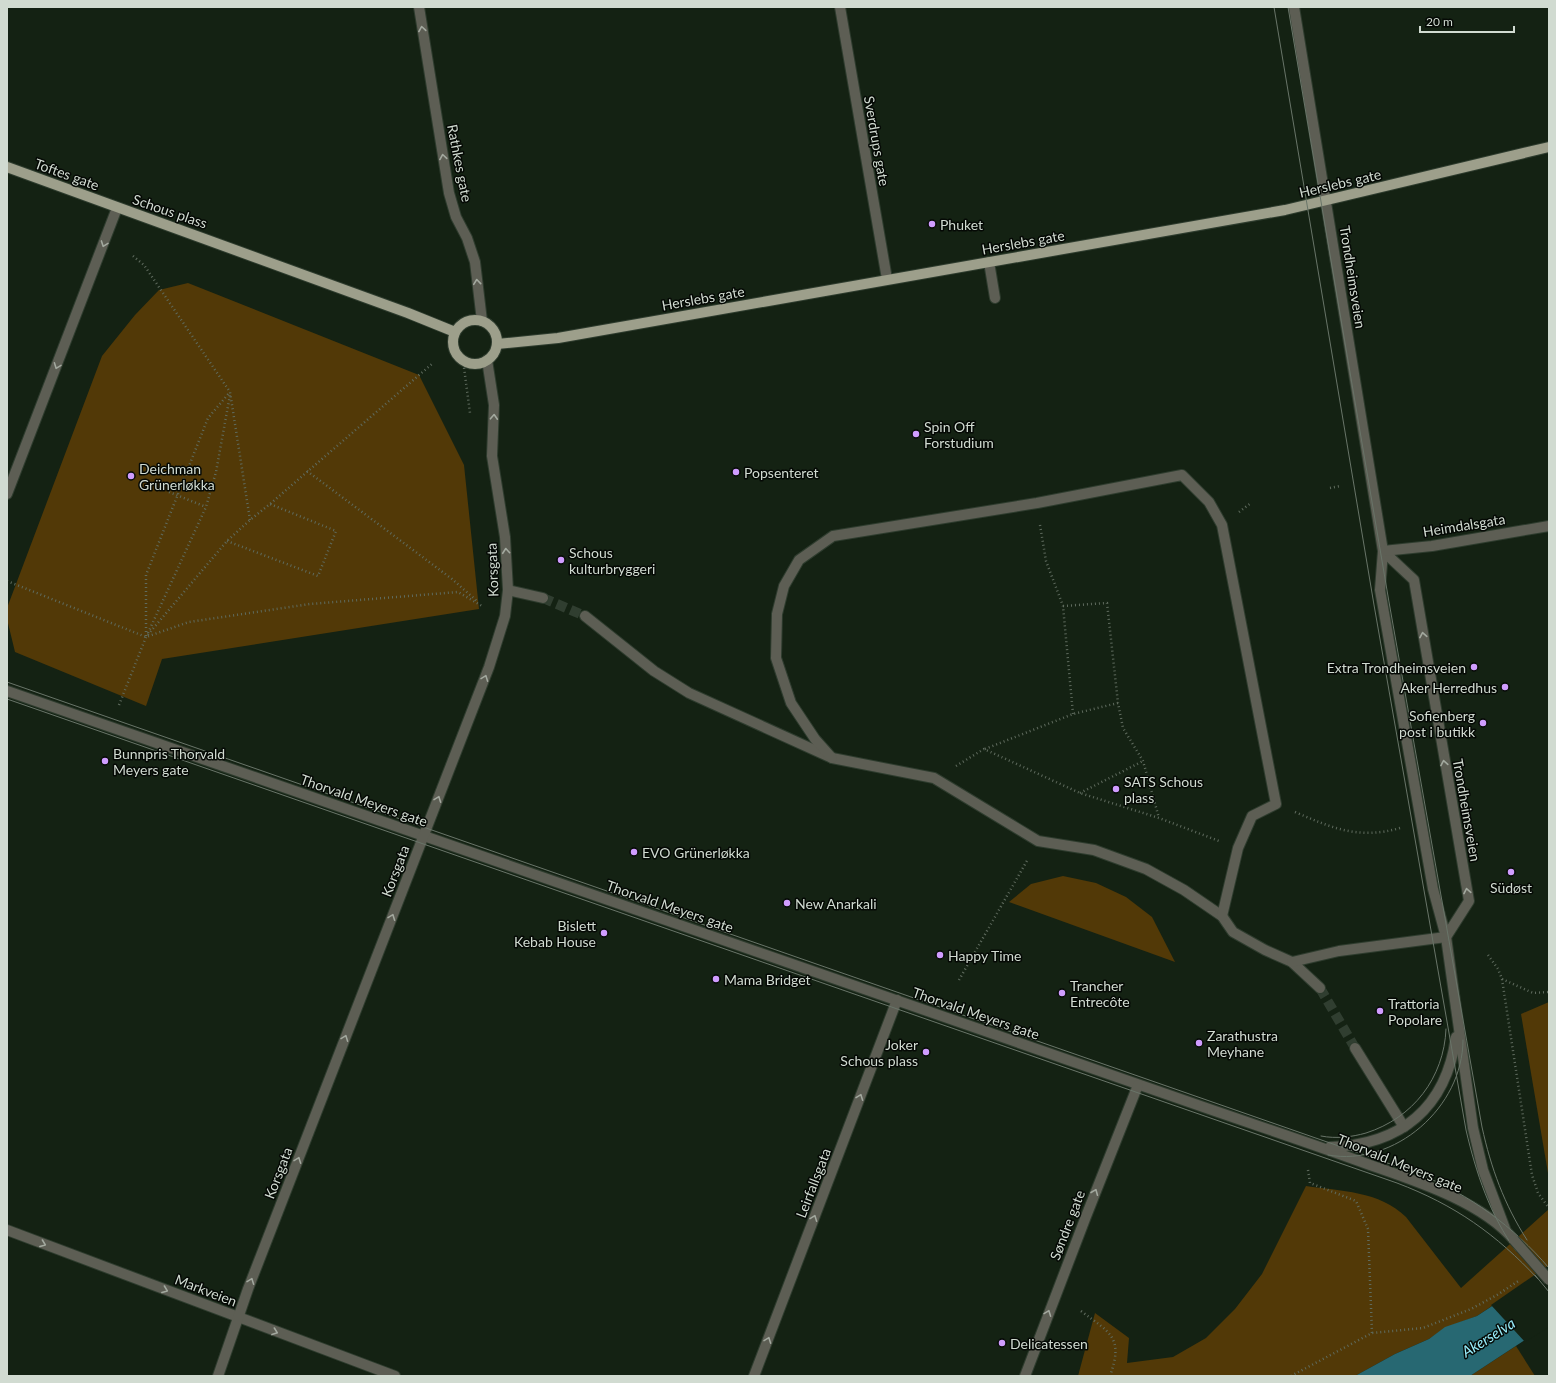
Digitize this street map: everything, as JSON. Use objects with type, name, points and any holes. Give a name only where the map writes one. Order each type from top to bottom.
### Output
[{"type":"main road","name":"Herslebs gate","points":[[497,344],[558,338],[1269,213],[1327,201],[1549,147]]},
{"type":"main road","name":"Toftes gate","points":[[7,167],[117,208]]},
{"type":"main road","name":"Schous plass","points":[[117,208],[378,302],[455,332]]},
{"type":"main road","points":[[474,319],[482,321],[493,329],[497,344],[495,351],[487,360],[478,364],[463,360],[457,355],[453,348],[455,332],[466,321],[474,319]]},
{"type":"street","name":"Rathkes gate","points":[[419,7],[449,193],[456,217],[467,238],[475,262],[482,321]]},
{"type":"street","name":"Sverdrups gate","points":[[840,7],[887,279]]},
{"type":"street","name":"Trondheimsveien","points":[[1294,7],[1383,550],[1380,590],[1382,604],[1433,889],[1446,937],[1457,1026],[1477,1144],[1483,1170],[1506,1231]]},
{"type":"street","name":"Schous plass","points":[[7,494],[117,208]]},
{"type":"street","points":[[989,262],[995,298]]},
{"type":"street","name":"Korsgata","points":[[218,1376],[238,1318],[496,647],[505,616],[508,590],[505,537],[492,456],[494,405],[487,360]]},
{"type":"street","points":[[832,758],[815,739],[791,703],[776,658],[777,614],[784,586],[799,560],[832,536],[1037,503],[1182,475],[1209,502],[1222,525],[1276,804],[1252,816],[1238,848],[1222,916]]},
{"type":"street","name":"Heimdalsgata","points":[[1383,550],[1432,546],[1549,526]]},
{"type":"street","name":"Trondheimsveien","points":[[1383,550],[1414,580],[1469,901],[1446,937]]},
{"type":"street","points":[[508,590],[543,598]]},
{"type":"street","points":[[585,616],[654,671],[689,693],[832,758],[934,778],[1038,841],[1094,850],[1146,869],[1184,890],[1222,916],[1233,932],[1265,950],[1292,962],[1320,988]]},
{"type":"street","name":"Thorvald Meyers gate","points":[[7,691],[1138,1085],[1324,1148],[1448,1195],[1487,1217],[1506,1231]]},
{"type":"street","points":[[1292,962],[1339,951],[1446,937]]},
{"type":"street","name":"Leirfallsgata","points":[[754,1376],[897,1000]]},
{"type":"street","name":"Thorvald Meyers gate","points":[[1324,1148],[1352,1147],[1367,1144],[1404,1127],[1425,1109],[1441,1086],[1450,1065],[1457,1026]]},
{"type":"street","points":[[1355,1048],[1404,1127]]},
{"type":"street","name":"Søndre gate","points":[[1025,1376],[1084,1219],[1138,1085]]},
{"type":"street","name":"Markveien","points":[[7,1230],[394,1376]]},
{"type":"street","points":[[1506,1231],[1549,1280]]},
{"type":"path","points":[[133,256],[144,265],[230,392],[250,520]]},
{"type":"path","points":[[146,637],[227,541],[433,363]]},
{"type":"path","points":[[146,637],[146,575],[208,418],[230,392]]},
{"type":"path","points":[[119,705],[146,637],[206,507],[216,472],[230,392]]},
{"type":"path","points":[[7,581],[146,637],[189,622],[310,604],[458,592],[482,606],[452,579],[307,471]]},
{"type":"path","points":[[1330,488],[1340,486]]},
{"type":"path","points":[[169,492],[206,507]]},
{"type":"path","points":[[1037,503],[1046,562],[1063,606],[1073,714]]},
{"type":"path","points":[[227,541],[318,576],[336,530],[270,504]]},
{"type":"path","points":[[1063,606],[1107,603],[1118,703],[1123,728],[1143,761],[1159,818]]},
{"type":"path","points":[[961,762],[984,749],[1073,714],[1118,703]]},
{"type":"path","points":[[984,749],[1080,793],[1159,818],[1238,848]]},
{"type":"path","points":[[1080,793],[1143,761]]},
{"type":"path","points":[[1276,804],[1327,826],[1352,832],[1375,834],[1400,828]]},
{"type":"path","points":[[959,980],[1038,841]]},
{"type":"path","points":[[1488,955],[1498,969],[1502,979],[1532,1176],[1538,1193],[1549,1208]]},
{"type":"path","points":[[1502,979],[1532,993],[1549,992]]},
{"type":"path","points":[[1308,1170],[1310,1182],[1356,1201],[1368,1229],[1372,1333]]},
{"type":"path","points":[[1291,1376],[1372,1333],[1423,1328],[1471,1309],[1498,1295],[1524,1277]]},
{"type":"path","points":[[1081,1311],[1111,1335],[1116,1343],[1116,1352],[1110,1376]]},
{"type":"shaded area","points":[[188,283],[419,375],[464,465],[479,609],[162,659],[146,706],[15,652],[7,619],[7,608],[102,356],[135,315],[159,290]]},
{"type":"shaded area","points":[[1063,876],[1096,883],[1126,897],[1152,917],[1175,962],[1009,902],[1031,884]]},
{"type":"shaded area","points":[[1549,1002],[1549,1179],[1521,1014]]},
{"type":"shaded area","points":[[1306,1186],[1346,1191],[1372,1197],[1396,1208],[1406,1217],[1461,1288],[1549,1209],[1549,1267],[1477,1316],[1445,1328],[1429,1339],[1395,1354],[1355,1376],[1078,1376],[1095,1313],[1129,1338],[1127,1363],[1173,1357],[1206,1338],[1235,1309],[1262,1274]]},
{"type":"shaded area","points":[[1516,1346],[1535,1376],[1470,1376]]},
{"type":"water","name":"Akerselva","points":[[1518,1289],[1549,1324],[1470,1376],[1355,1376],[1395,1354],[1429,1339],[1445,1327],[1477,1316]]},
{"type":"pier","points":[[1549,1265],[1549,1327],[1525,1342],[1491,1305]]},
{"type":"tunnel","points":[[543,598],[585,616]]},
{"type":"tunnel","points":[[1320,988],[1355,1048]]},
{"type":"tram line","points":[[1274,7],[1374,605],[1466,1130],[1479,1178],[1491,1208],[1516,1251]]},
{"type":"tram line","points":[[1288,7],[1389,602],[1482,1127],[1499,1185],[1527,1240]]},
{"type":"tram line","points":[[7,682],[1419,1174],[1438,1182],[1490,1213],[1521,1239],[1549,1268]]},
{"type":"tram line","points":[[7,699],[1397,1183],[1438,1201],[1474,1222],[1506,1248],[1538,1279]]},
{"type":"tram line","points":[[1321,1136],[1344,1137],[1366,1133],[1383,1126],[1398,1117],[1411,1106],[1423,1094],[1439,1064],[1444,1047],[1446,1029]]},
{"type":"tram line","points":[[1328,1155],[1353,1156],[1377,1152],[1400,1142],[1421,1127],[1438,1109],[1451,1088],[1460,1065],[1463,1040]]},
{"type":"tram line","points":[[1535,1275],[1549,1292]]},
{"type":"place","name":"Phuket","points":[[932,224]]},
{"type":"place","name":"Spin Off Forstudium","points":[[916,434]]},
{"type":"place","name":"Popsenteret","points":[[736,472]]},
{"type":"place","name":"Deichman Grünerløkka","points":[[131,476]]},
{"type":"place","name":"Schous kulturbryggeri","points":[[561,560]]},
{"type":"place","name":"Extra Trondheimsveien","points":[[1474,667]]},
{"type":"place","name":"Aker Herredhus","points":[[1505,687]]},
{"type":"place","name":"Sofienberg post i butikk","points":[[1483,723]]},
{"type":"place","name":"Bunnpris Thorvald Meyers gate","points":[[105,761]]},
{"type":"place","name":"SATS Schous plass","points":[[1116,789]]},
{"type":"place","name":"EVO Grünerløkka","points":[[634,852]]},
{"type":"place","name":"Südøst","points":[[1511,872]]},
{"type":"place","name":"New Anarkali","points":[[787,903]]},
{"type":"place","name":"Bislett Kebab House","points":[[604,933]]},
{"type":"place","name":"Happy Time","points":[[940,955]]},
{"type":"place","name":"Mama Bridget","points":[[716,979]]},
{"type":"place","name":"Trancher Entrecôte","points":[[1062,993]]},
{"type":"place","name":"Trattoria Popolare","points":[[1380,1011]]},
{"type":"place","name":"Zarathustra Meyhane","points":[[1199,1043]]},
{"type":"place","name":"Joker Schous plass","points":[[926,1052]]},
{"type":"place","name":"Delicatessen","points":[[1002,1343]]}]
